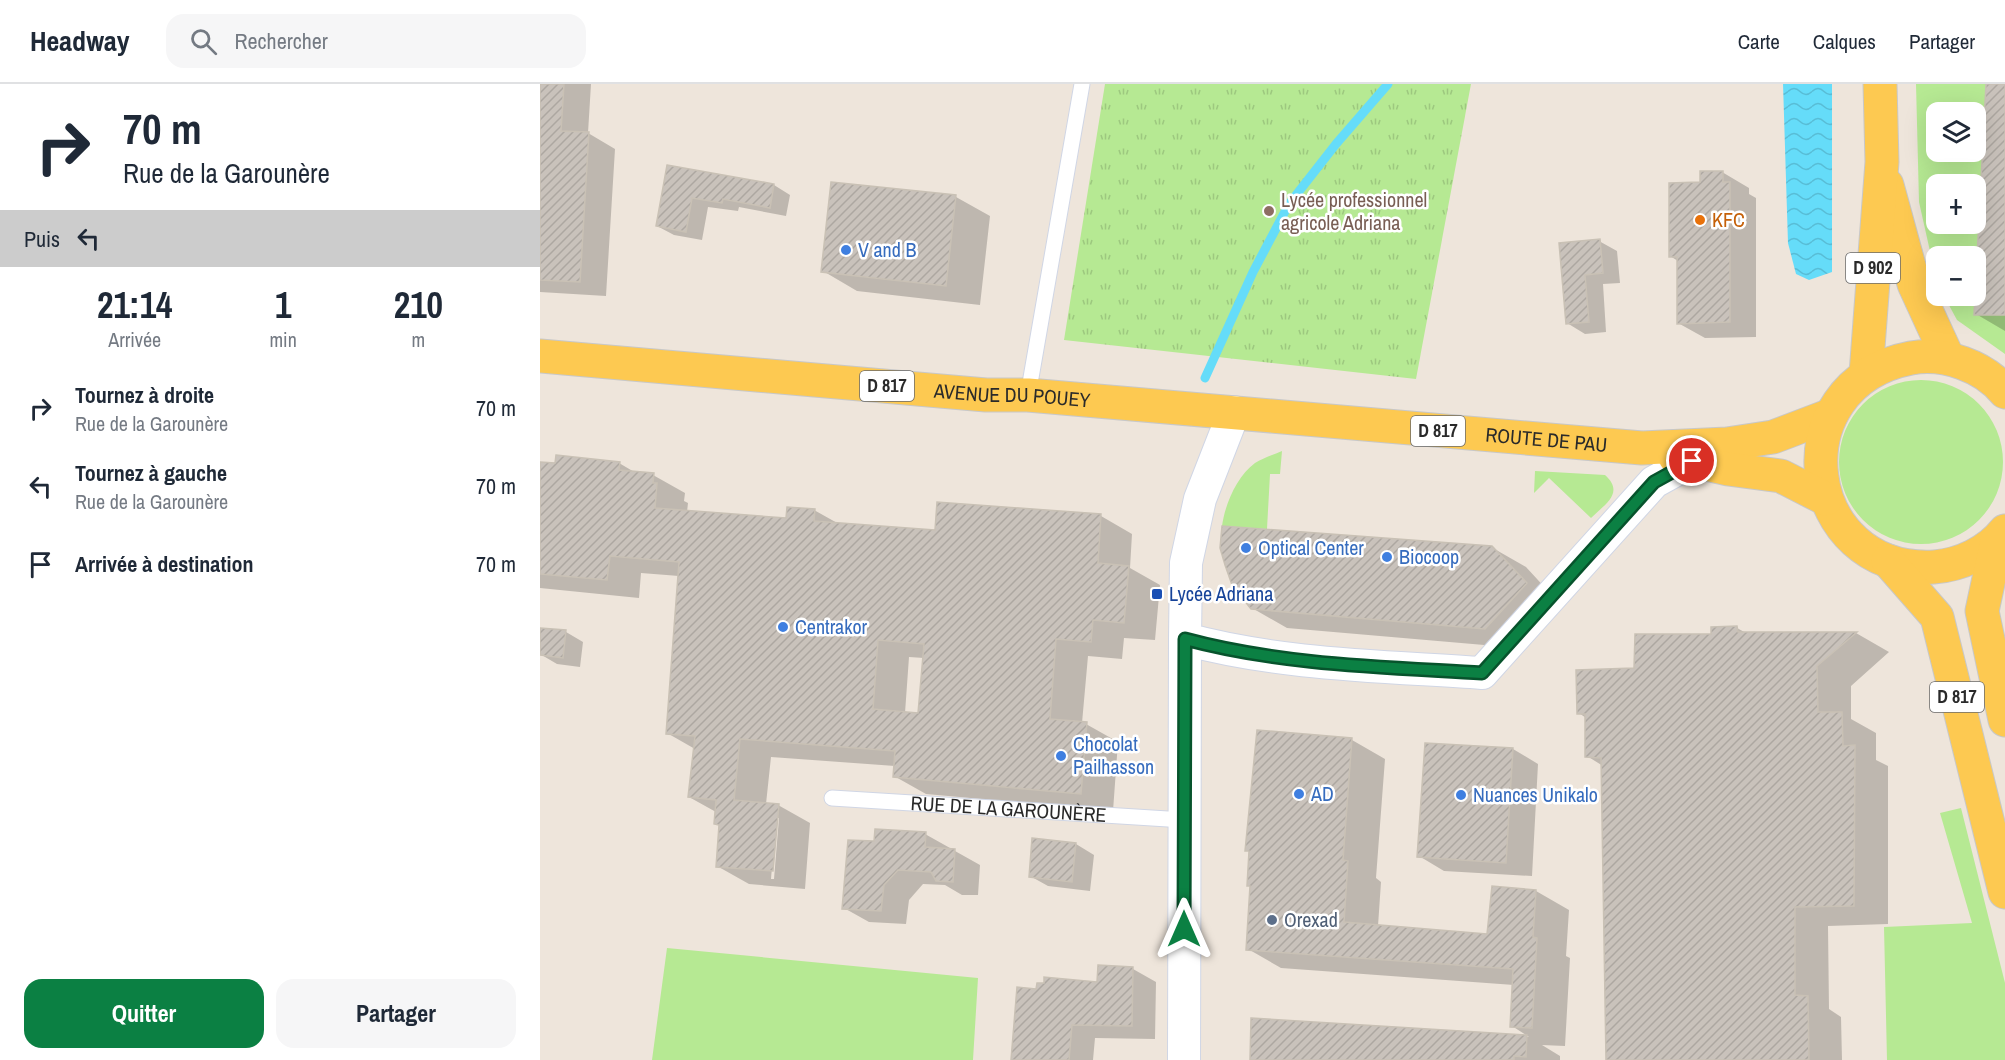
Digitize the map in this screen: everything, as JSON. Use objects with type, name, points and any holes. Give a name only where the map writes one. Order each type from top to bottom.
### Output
[{"type":"main road","name":"D 902","points":[[1866,374],[1881,162],[1880,84]]},
{"type":"main road","name":"D 902","points":[[1881,162],[1914,284],[1948,358]]},
{"type":"main road","name":"AVENUE DU POUEY","points":[[540,356],[986,395],[1028,395],[1234,412]]},
{"type":"main road","points":[[2001,536],[1973,557],[1945,566],[1916,568],[1888,561],[1862,547],[1840,525],[1826,499],[1820,471],[1821,442],[1831,415],[1846,392],[1866,374],[1892,362],[1919,356],[1948,358],[1976,368],[2005,392]]},
{"type":"main road","name":"ROUTE DE PAU","points":[[1234,412],[1642,448],[1727,444],[1773,437],[1831,415]]},
{"type":"main road","name":"ROUTE DE PAU","points":[[1642,448],[1728,469],[1781,476],[1826,499]]},
{"type":"main road","name":"D 817","points":[[2001,536],[1982,611],[2005,720]]},
{"type":"main road","name":"D 817","points":[[1888,561],[1937,617],[2005,892]]},
{"type":"street","points":[[1184,1060],[1186,564],[1200,499],[1234,412]]},
{"type":"street","points":[[1185,639],[1223,649],[1304,661],[1482,673],[1654,482],[1692,461]]},
{"type":"lane","points":[[1028,395],[1082,84]]},
{"type":"lane","name":"RUE DE LA GAROUNÈRE","points":[[832,798],[1184,820]]},
{"type":"green space","name":"Lycée professionnel agricole Adriana","points":[[1105,84],[1471,84],[1416,379],[1064,340]]},
{"type":"green space","points":[[1916,84],[1986,84],[1985,102],[1926,102],[1926,162],[1982,162],[1982,174],[1926,174],[1926,233],[1919,202]]},
{"type":"green space","points":[[1926,234],[1979,234],[1978,246],[1929,246]]},
{"type":"green space","points":[[1949,306],[1975,306],[1975,315],[2005,315],[2005,354],[1957,320]]},
{"type":"green space","points":[[1921,380],[1952,386],[1979,404],[1997,431],[2003,462],[1997,493],[1979,520],[1952,538],[1921,544],[1890,538],[1863,520],[1845,493],[1839,462],[1845,431],[1863,404],[1890,386]]},
{"type":"green space","points":[[1282,451],[1280,474],[1270,474],[1267,529],[1222,526],[1229,500],[1243,475],[1255,463]]},
{"type":"green space","points":[[1535,471],[1605,475],[1611,481],[1613,493],[1607,503],[1591,518],[1549,478],[1534,493]]},
{"type":"green space","points":[[1961,808],[2005,983],[2005,1060],[1887,1060],[1884,927],[1972,923],[1940,813]]},
{"type":"green space","points":[[667,948],[978,978],[973,1060],[652,1060]]},
{"type":"water","points":[[1783,84],[1832,84],[1832,272],[1809,280],[1796,274],[1788,243]]},
{"type":"building","points":[[540,84],[564,84],[561,131],[589,132],[580,282],[540,280]]},
{"type":"building","points":[[1986,84],[2005,84],[2005,315],[1974,315],[1974,306],[1986,306],[1986,246],[1978,246],[1978,234],[1986,234],[1986,174],[1981,174],[1982,162],[1986,162]]},
{"type":"building","points":[[667,165],[774,184],[770,208],[723,199],[722,203],[692,198],[686,232],[656,226]]},
{"type":"building","name":"KFC","points":[[1700,171],[1723,171],[1723,182],[1730,182],[1730,322],[1677,324],[1677,257],[1669,257],[1669,183],[1700,182]]},
{"type":"building","points":[[831,182],[956,195],[946,286],[821,272]]},
{"type":"building","points":[[1600,239],[1603,273],[1585,275],[1589,322],[1566,324],[1559,243]]},
{"type":"building","name":"Centrakor","points":[[556,455],[620,462],[619,470],[654,473],[653,483],[657,483],[655,508],[786,518],[787,507],[815,509],[814,521],[935,530],[937,502],[1101,514],[1098,563],[1129,566],[1124,623],[1093,620],[1091,642],[1056,639],[1050,719],[1087,722],[1081,794],[893,777],[895,751],[740,739],[734,800],[779,804],[773,871],[716,867],[719,825],[714,824],[716,800],[688,797],[695,736],[666,734],[679,562],[610,556],[607,580],[540,574],[540,462],[555,463]],"holes":[[[878,640],[924,644],[918,713],[873,709]]]},
{"type":"building","points":[[1222,526],[1492,546],[1527,583],[1485,629],[1251,609],[1232,585],[1225,565],[1220,548]]},
{"type":"building","points":[[1737,626],[1738,632],[1857,632],[1817,666],[1818,712],[1842,712],[1843,746],[1855,745],[1854,906],[1795,907],[1795,995],[1808,996],[1809,1060],[1606,1060],[1601,758],[1585,757],[1585,714],[1577,714],[1576,670],[1634,668],[1635,634],[1711,634],[1711,627]]},
{"type":"building","points":[[540,628],[566,630],[563,658],[540,655]]},
{"type":"building","points":[[1257,730],[1352,738],[1343,860],[1348,861],[1344,922],[1487,934],[1492,886],[1536,890],[1533,937],[1537,938],[1532,1028],[1510,1027],[1513,969],[1246,950],[1250,886],[1247,886],[1249,851],[1245,851]]},
{"type":"building","name":"Nuances Unikalo","points":[[1425,743],[1513,748],[1506,863],[1417,857]]},
{"type":"building","points":[[875,829],[926,832],[925,847],[955,849],[953,882],[936,881],[931,872],[898,870],[884,885],[881,911],[842,909],[848,840],[874,841]]},
{"type":"building","points":[[1032,838],[1076,843],[1072,882],[1029,877]]},
{"type":"building","points":[[1098,965],[1133,967],[1132,1026],[1072,1025],[1069,1060],[1011,1060],[1017,987],[1036,989],[1037,983],[1044,983],[1044,977],[1097,982]]},
{"type":"building","points":[[1251,1018],[1527,1035],[1526,1057],[1514,1056],[1514,1060],[1250,1060]]},
{"type":"waterway","points":[[1205,378],[1253,272],[1289,204],[1336,144],[1388,84]]},
{"type":"place","name":"Lycée professionnel agricole Adriana","points":[[1269,211]]},
{"type":"place","name":"KFC","points":[[1700,220]]},
{"type":"place","name":"V and B","points":[[846,250]]},
{"type":"place","name":"Optical Center","points":[[1246,548]]},
{"type":"place","name":"Biocoop","points":[[1387,557]]},
{"type":"place","name":"Lycée Adriana","points":[[1157,594]]},
{"type":"place","name":"Centrakor","points":[[783,627]]},
{"type":"place","name":"Chocolat Pailhasson","points":[[1061,756]]},
{"type":"place","name":"AD","points":[[1299,794]]},
{"type":"place","name":"Nuances Unikalo","points":[[1461,795]]},
{"type":"place","name":"Orexad","points":[[1272,920]]},
{"type":"route","points":[[1184,929],[1185,639],[1223,649],[1304,661],[1482,673],[1654,482],[1692,461]]}]
